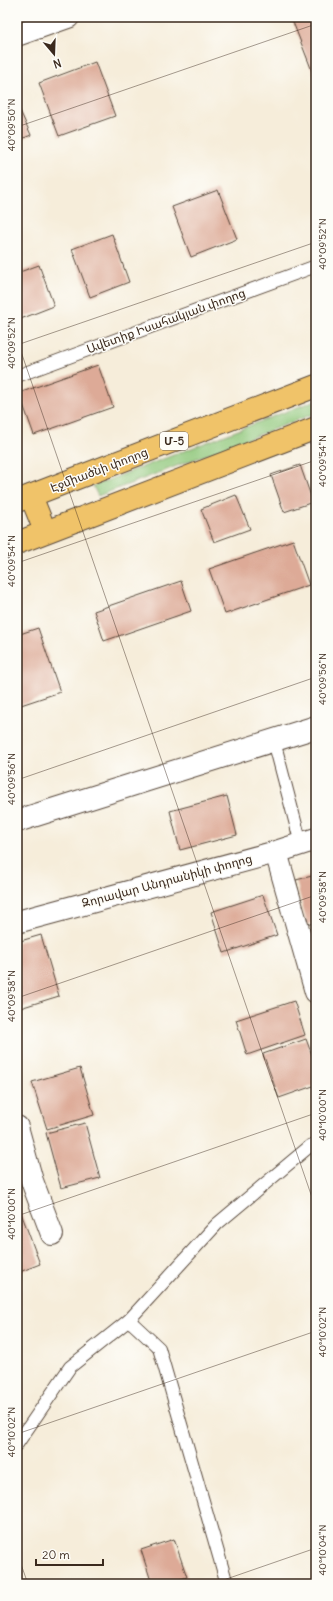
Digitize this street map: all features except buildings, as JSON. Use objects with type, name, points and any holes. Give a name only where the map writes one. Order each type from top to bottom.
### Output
[{"type":"highway","name":"Էջմիածնի փողոց","points":[[24,499],[316,386]]},
{"type":"highway","points":[[17,542],[316,428]]},
{"type":"highway","points":[[24,499],[45,531]]},
{"type":"street","points":[[17,35],[68,17]]},
{"type":"street","points":[[17,821],[316,727]]},
{"type":"street","name":"Զորավար Անդրանիկի փողոց","points":[[17,922],[308,842]]},
{"type":"street","points":[[276,852],[316,992]]},
{"type":"street","points":[[17,1127],[32,1181],[52,1234]]},
{"type":"lane","name":"Ավետիք Իսահակյան փողոց","points":[[17,376],[316,266]]},
{"type":"lane","points":[[274,741],[308,842]]},
{"type":"lane","points":[[17,1444],[70,1367],[129,1320],[217,1224],[310,1146],[316,1144]]},
{"type":"lane","points":[[129,1320],[159,1348],[226,1584]]},
{"type":"green space","points":[[316,400],[316,413],[98,496],[93,486]]}]
